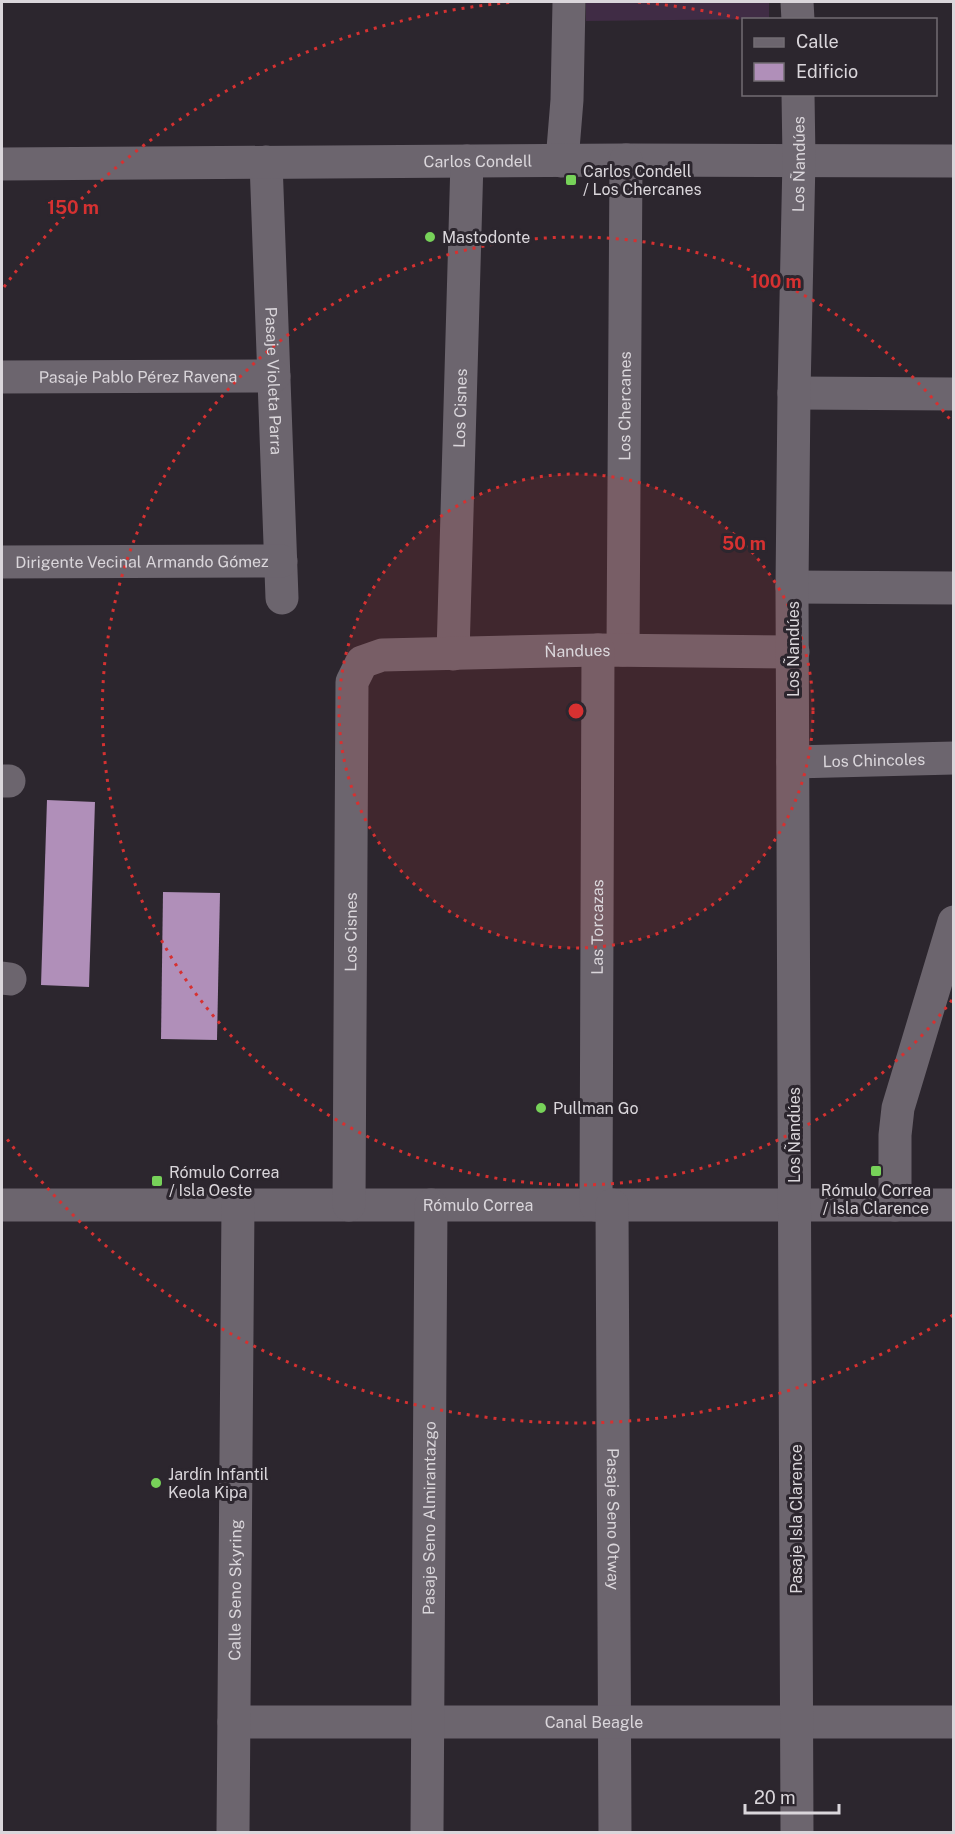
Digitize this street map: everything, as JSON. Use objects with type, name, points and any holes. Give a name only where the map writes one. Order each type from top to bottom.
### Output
[{"type":"street","points":[[562,160],[567,100],[568,2]]},
{"type":"street","points":[[797,2],[798,18]]},
{"type":"street","name":"Los Ñandúes","points":[[795,1204],[792,587],[798,96]]},
{"type":"street","name":"Carlos Condell","points":[[2,164],[799,159],[954,161]]},
{"type":"street","name":"Los Chercanes","points":[[610,650],[626,160]]},
{"type":"street","name":"Los Cisnes","points":[[453,654],[467,161]]},
{"type":"street","name":"Pasaje Violeta Parra","points":[[266,162],[282,598]]},
{"type":"street","name":"Pasaje Pablo Pérez Ravena","points":[[2,378],[274,376]]},
{"type":"street","points":[[794,393],[954,394]]},
{"type":"street","name":"Dirigente Vecinal Armando Gómez","points":[[2,562],[281,561]]},
{"type":"street","points":[[792,587],[954,588]]},
{"type":"street","name":"Ñandues","points":[[362,662],[382,655],[610,650],[793,652]]},
{"type":"street","name":"Las Torcazas","points":[[604,1205],[610,650]]},
{"type":"street","name":"Los Cisnes","points":[[349,1205],[352,682],[362,662]]},
{"type":"street","name":"Los Chincoles","points":[[793,762],[954,758]]},
{"type":"street","points":[[895,1205],[895,1135],[898,1108],[954,922]]},
{"type":"street","name":"Pasaje Isla Clarence","points":[[795,1204],[797,1833]]},
{"type":"street","name":"Rómulo Correa","points":[[2,1205],[954,1205]]},
{"type":"street","name":"Calle Seno Skyring","points":[[233,1833],[238,1205]]},
{"type":"street","name":"Pasaje Seno Almirantazgo","points":[[427,1833],[431,1205]]},
{"type":"street","name":"Pasaje Seno Otway","points":[[604,1205],[615,1833]]},
{"type":"street","name":"Canal Beagle","points":[[234,1722],[954,1722]]},
{"type":"shaded area","points":[[586,2],[769,2],[769,18],[586,21]]},
{"type":"building","points":[[47,800],[95,802],[89,987],[41,985]]},
{"type":"building","points":[[163,892],[220,893],[217,1040],[161,1039]]},
{"type":"place","name":"Carlos Condell / Los Chercanes","points":[[571,180]]},
{"type":"place","name":"Mastodonte","points":[[430,237]]},
{"type":"place","name":"Pullman Go","points":[[541,1108]]},
{"type":"place","name":"Rómulo Correa / Isla Clarence","points":[[876,1171]]},
{"type":"place","name":"Rómulo Correa / Isla Oeste","points":[[157,1181]]},
{"type":"place","name":"Jardín Infantil Keola Kipa","points":[[156,1483]]}]
